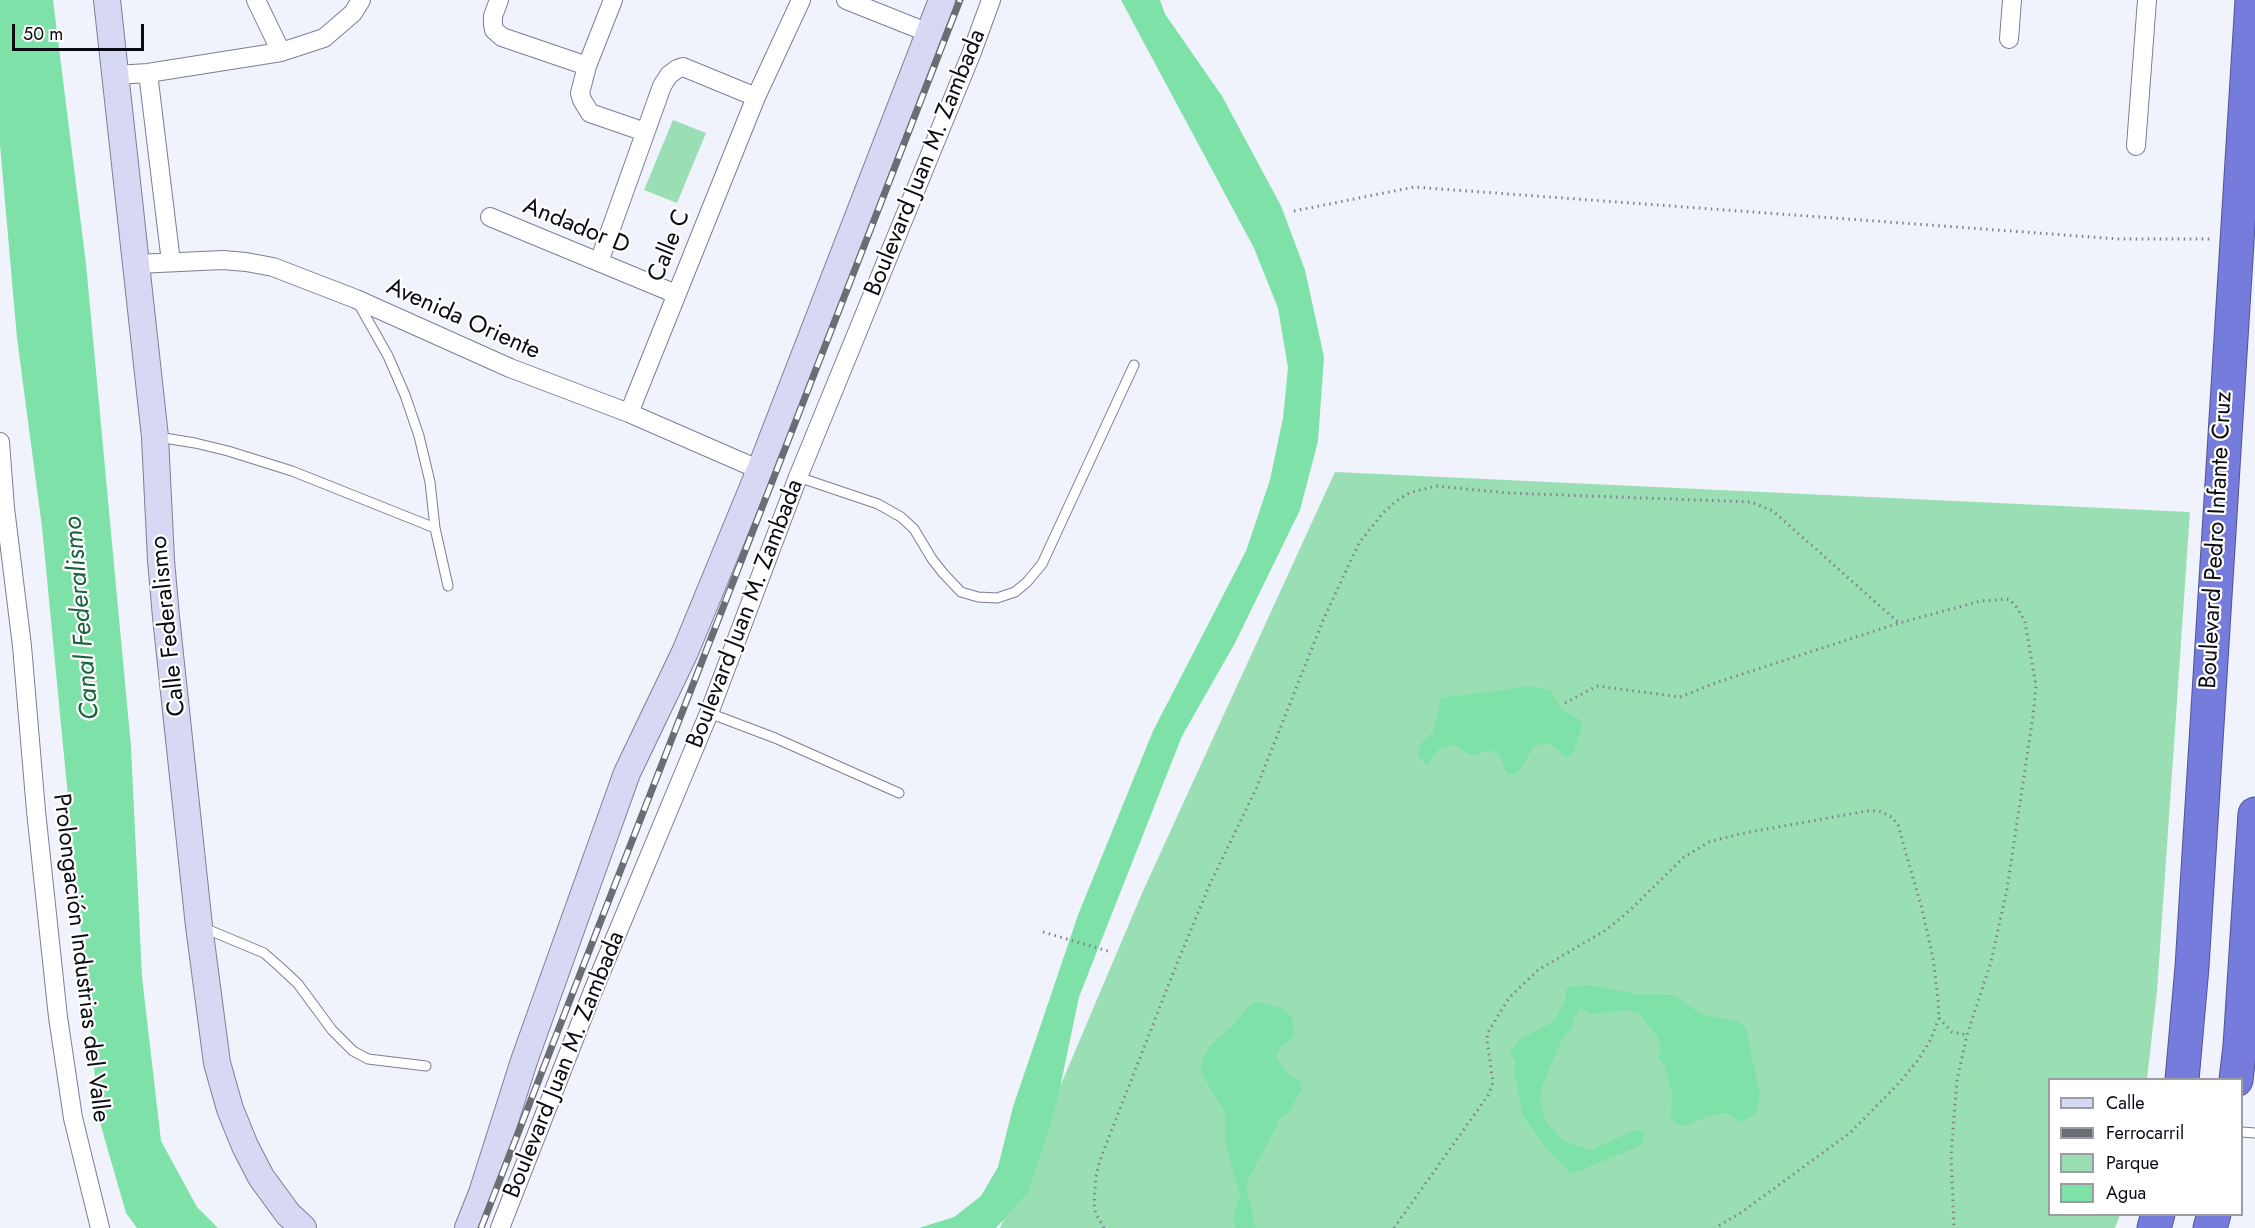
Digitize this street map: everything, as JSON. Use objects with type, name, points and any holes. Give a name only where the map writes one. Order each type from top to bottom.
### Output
[{"type":"highway","name":"Boulevard Pedro Infante Cruz","points":[[2182,1078],[2192,955],[2252,0]]},
{"type":"highway","points":[[2236,1078],[2250,927],[2254,833]]},
{"type":"street","name":"Calle Federalismo","points":[[107,0],[155,437],[161,560],[199,926],[217,1063],[230,1110],[261,1177],[288,1214],[303,1228]]},
{"type":"street","points":[[256,0],[281,52]]},
{"type":"street","points":[[116,75],[148,73],[281,52],[324,38],[353,13],[361,0]]},
{"type":"street","points":[[499,0],[493,16],[493,24],[494,30],[502,37],[587,66]]},
{"type":"street","points":[[613,0],[587,66],[580,93],[590,112],[645,132]]},
{"type":"street","name":"Calle C","points":[[629,413],[756,97],[801,0]]},
{"type":"street","points":[[846,0],[929,33]]},
{"type":"street","name":"Boulevard Juan M. Zambada","points":[[468,1228],[482,1193],[524,1061],[627,773],[685,652],[760,470],[942,0]]},
{"type":"street","name":"Boulevard Juan M. Zambada","points":[[500,1228],[593,991],[709,714],[798,477],[972,52],[991,0]]},
{"type":"street","points":[[2009,39],[2012,0]]},
{"type":"street","points":[[2136,146],[2147,0]]},
{"type":"street","points":[[599,262],[662,86],[669,75],[677,69],[687,68],[756,97]]},
{"type":"street","points":[[148,73],[171,262]]},
{"type":"street","name":"Andador D","points":[[490,217],[676,294]]},
{"type":"street","name":"Avenida Oriente","points":[[137,264],[223,260],[273,267],[356,299],[510,368],[629,413],[760,470]]},
{"type":"street","name":"Prolongación Industrias del Valle","points":[[0,442],[58,1017],[73,1118],[100,1228]]},
{"type":"lane","points":[[356,299],[388,356],[419,436],[430,482],[435,528],[448,586]]},
{"type":"lane","points":[[798,477],[878,504],[901,517],[914,529],[932,559],[961,592],[978,597],[997,598],[1015,592],[1042,564],[1134,365]]},
{"type":"lane","points":[[155,437],[217,448],[291,471],[435,528]]},
{"type":"lane","points":[[709,714],[775,738],[898,793]]},
{"type":"lane","points":[[199,926],[264,953],[298,984],[332,1030],[353,1051],[368,1059],[426,1066]]},
{"type":"path","points":[[1294,211],[1414,187],[2119,239],[2236,239]]},
{"type":"path","points":[[1104,1228],[1096,1214],[1094,1204],[1100,1160],[1172,976],[1209,886],[1256,789],[1324,618],[1359,543],[1395,502],[1409,493],[1436,486],[1508,493],[1751,502],[1773,512],[1899,623]]},
{"type":"path","points":[[1565,703],[1597,686],[1680,697],[1718,682],[1899,623],[1981,601],[2009,599],[2018,609],[2025,622],[2036,686],[2007,889],[1990,963],[1967,1035],[1957,1080],[1951,1155],[1954,1228]]},
{"type":"path","points":[[1394,1228],[1489,1095],[1493,1082],[1486,1040],[1488,1032],[1509,998],[1538,970],[1606,930],[1627,913],[1684,857],[1710,842],[1738,834],[1867,811],[1880,811],[1892,817],[1902,834],[1933,958],[1939,1018],[1918,1060],[1851,1132],[1742,1212],[1715,1228]]},
{"type":"path","points":[[1042,932],[1111,952]]},
{"type":"path","points":[[1939,1018],[1952,1032],[1967,1035]]},
{"type":"green space","points":[[673,120],[706,133],[677,203],[644,190]]},
{"type":"green space","points":[[1335,472],[2190,512],[2157,991],[2147,1078],[2048,1078],[2048,1216],[2120,1216],[2115,1228],[1000,1228],[1143,891]]},
{"type":"water","name":"Canal Federalismo","points":[[0,0],[53,0],[86,264],[131,747],[142,977],[161,1141],[197,1207],[218,1228],[137,1228],[126,1213],[99,1119],[42,527],[17,338],[0,145]]},
{"type":"water","points":[[1121,0],[1160,0],[1165,14],[1222,96],[1281,206],[1305,270],[1324,357],[1318,441],[1300,510],[1235,643],[1182,736],[1079,997],[1057,1102],[1029,1191],[996,1228],[919,1228],[954,1217],[981,1196],[998,1167],[1013,1107],[1078,915],[1153,731],[1246,551],[1270,480],[1283,418],[1288,368],[1278,308],[1254,248]]},
{"type":"water","points":[[1530,686],[1551,690],[1561,709],[1579,719],[1582,726],[1573,754],[1566,757],[1549,743],[1534,746],[1520,770],[1514,775],[1507,773],[1499,754],[1488,750],[1473,756],[1455,745],[1440,748],[1427,765],[1417,755],[1422,742],[1433,732],[1441,698]]},
{"type":"water","points":[[1591,985],[1636,994],[1672,995],[1700,1014],[1739,1022],[1746,1029],[1760,1095],[1756,1115],[1740,1122],[1728,1113],[1721,1113],[1682,1127],[1671,1119],[1672,1091],[1664,1065],[1658,1056],[1661,1050],[1658,1038],[1639,1013],[1629,1010],[1589,1014],[1584,1009],[1580,1009],[1574,1017],[1572,1027],[1561,1041],[1542,1087],[1540,1099],[1546,1122],[1564,1141],[1590,1150],[1638,1129],[1644,1133],[1642,1145],[1571,1174],[1548,1151],[1522,1114],[1514,1069],[1515,1061],[1510,1054],[1519,1040],[1549,1024],[1558,1015],[1566,998],[1566,990],[1570,986]]},
{"type":"water","points":[[1259,1002],[1284,1009],[1292,1018],[1294,1031],[1292,1038],[1283,1045],[1276,1056],[1283,1069],[1300,1082],[1302,1090],[1287,1114],[1277,1120],[1277,1126],[1247,1181],[1247,1191],[1256,1228],[1236,1228],[1233,1219],[1240,1195],[1225,1142],[1225,1113],[1200,1071],[1210,1046],[1235,1023],[1250,1005]]},
{"type":"railway","points":[[481,1228],[960,0]]}]
